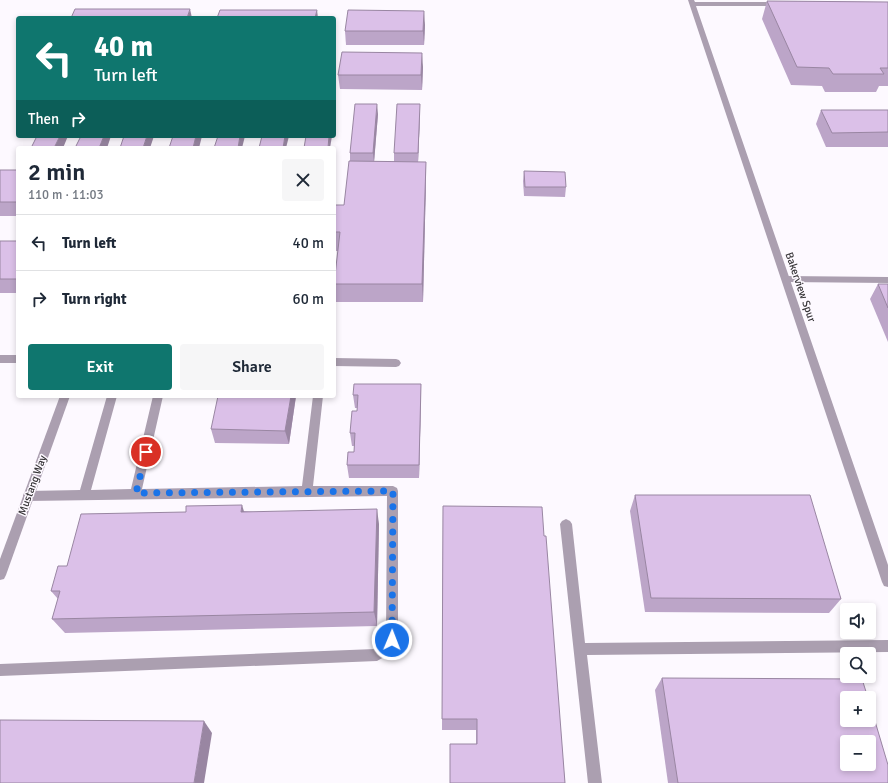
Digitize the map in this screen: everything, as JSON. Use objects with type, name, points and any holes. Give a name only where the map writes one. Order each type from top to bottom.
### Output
[{"type":"street","points":[[692,2],[786,4]]},
{"type":"street","name":"Bakerview Spur","points":[[692,2],[888,582]]},
{"type":"street","points":[[786,280],[888,280]]},
{"type":"street","points":[[0,359],[16,359]]},
{"type":"street","points":[[336,362],[396,363]]},
{"type":"street","name":"Mustang Way","points":[[0,575],[64,398]]},
{"type":"street","points":[[84,494],[111,398]]},
{"type":"street","points":[[136,493],[158,398]]},
{"type":"street","points":[[307,491],[318,398]]},
{"type":"street","points":[[0,670],[377,655],[387,649],[392,640],[393,491],[136,493],[28,496]]},
{"type":"street","points":[[566,524],[595,783]]},
{"type":"street","points":[[580,649],[888,646]]},
{"type":"building","points":[[767,1],[888,2],[888,68],[880,68],[884,74],[833,74],[829,68],[797,67]]},
{"type":"building","points":[[75,9],[190,9],[188,16],[72,16]]},
{"type":"building","points":[[220,10],[317,10],[316,16],[218,16]]},
{"type":"building","points":[[348,10],[424,11],[423,31],[345,31]]},
{"type":"building","points":[[342,52],[422,53],[421,75],[338,75]]},
{"type":"building","points":[[355,104],[377,104],[373,153],[350,153]]},
{"type":"building","points":[[397,104],[420,104],[418,153],[394,153]]},
{"type":"building","points":[[821,110],[888,110],[888,132],[832,133]]},
{"type":"building","points":[[36,138],[59,138],[55,146],[32,146]]},
{"type":"building","points":[[80,138],[103,138],[100,146],[76,146]]},
{"type":"building","points":[[123,138],[146,138],[144,146],[121,146]]},
{"type":"building","points":[[172,138],[196,138],[194,146],[170,146]]},
{"type":"building","points":[[217,138],[240,138],[238,146],[215,146]]},
{"type":"building","points":[[262,138],[285,138],[283,146],[260,146]]},
{"type":"building","points":[[306,138],[329,138],[328,146],[304,146]]},
{"type":"building","points":[[349,161],[426,162],[422,284],[336,284],[336,267],[340,232],[336,232],[336,205],[344,205]]},
{"type":"building","points":[[0,170],[16,170],[16,202],[0,202]]},
{"type":"building","points":[[524,171],[565,172],[566,187],[525,187]]},
{"type":"building","points":[[0,241],[16,241],[16,279],[0,279]]},
{"type":"building","points":[[878,284],[888,284],[888,308]]},
{"type":"building","points":[[354,384],[421,384],[419,465],[347,465],[348,452],[354,452],[355,433],[350,433],[352,411],[357,411],[358,395],[353,395]]},
{"type":"building","points":[[218,398],[291,398],[285,431],[211,429]]},
{"type":"building","points":[[635,495],[810,495],[841,599],[651,598]]},
{"type":"building","points":[[242,505],[241,512],[377,509],[374,612],[52,619],[60,591],[51,591],[58,566],[67,566],[81,514],[186,512],[186,506]]},
{"type":"building","points":[[443,506],[542,507],[544,536],[546,536],[565,783],[450,783],[450,744],[477,744],[477,719],[442,719]]},
{"type":"building","points":[[662,678],[840,679],[840,683],[863,683],[866,691],[840,691],[840,727],[876,727],[876,725],[888,765],[888,783],[678,783]]},
{"type":"building","points":[[0,720],[204,721],[194,783],[0,783]]},
{"type":"route","points":[[146,452],[136,493],[393,491],[392,640]]}]
